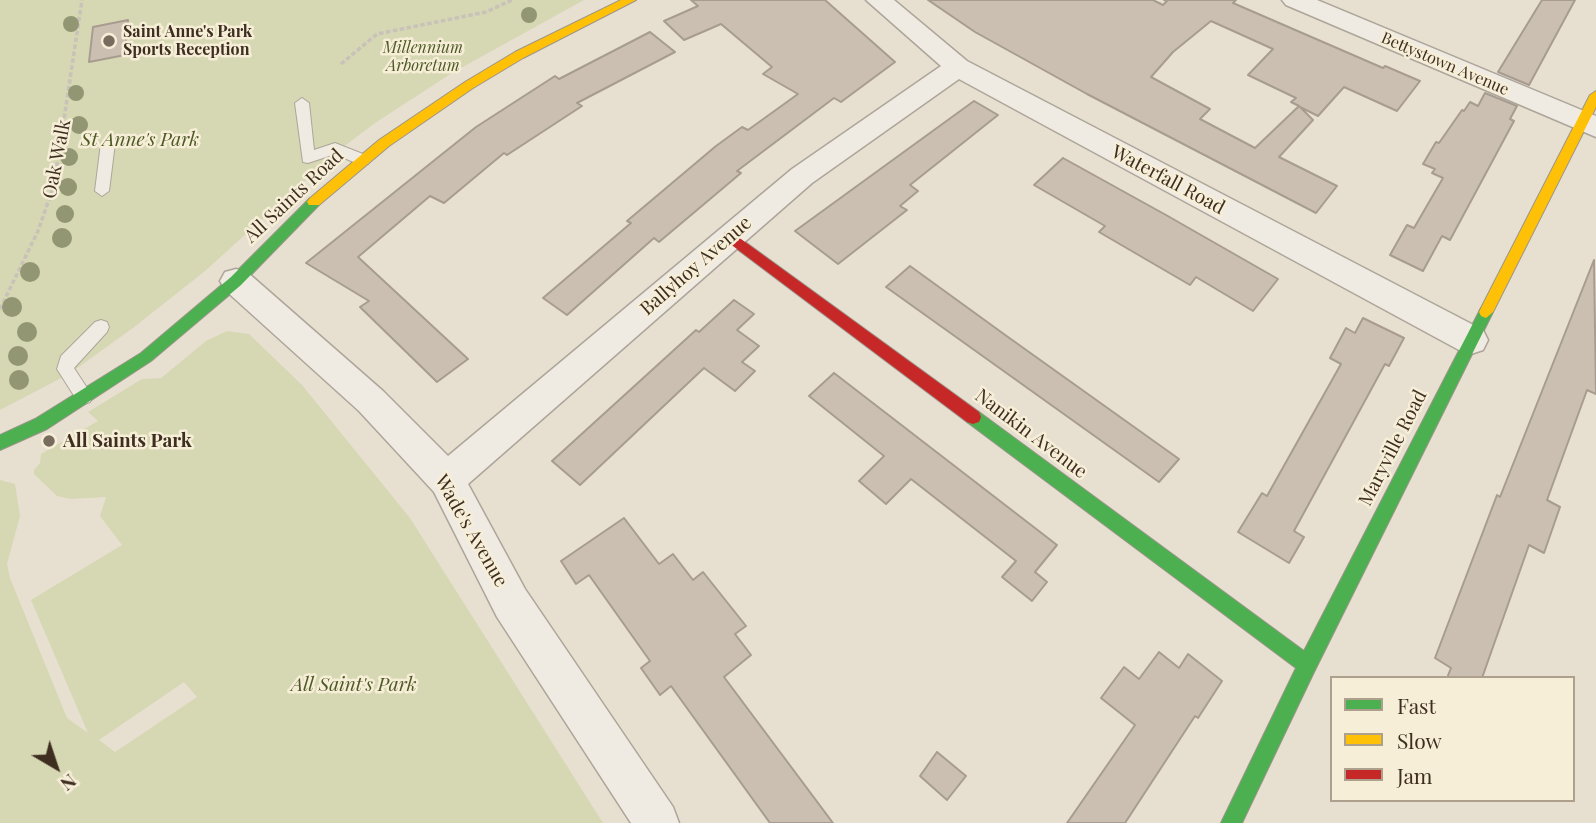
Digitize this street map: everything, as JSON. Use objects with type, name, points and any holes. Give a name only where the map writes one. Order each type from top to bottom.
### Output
[{"type":"street","name":"All Saints Road","points":[[0,443],[41,424],[146,357],[236,281],[300,214],[363,160],[469,85],[519,55],[630,0]]},
{"type":"street","name":"Waterfall Road","points":[[879,0],[958,67],[1471,340]]},
{"type":"street","name":"Bettystown Avenue","points":[[1295,0],[1590,125]]},
{"type":"street","name":"Ballyhoy Avenue","points":[[447,480],[802,176],[958,67]]},
{"type":"street","name":"Maryville Road","points":[[1231,823],[1307,665],[1471,340],[1590,125],[1596,94]]},
{"type":"street","name":"Nanikin Avenue","points":[[730,236],[1307,665]]},
{"type":"street","name":"Wade's Avenue","points":[[236,281],[371,401],[447,480],[512,603],[657,823]]},
{"type":"lane","points":[[302,103],[308,158],[335,148],[363,160]]},
{"type":"lane","points":[[102,191],[108,143]]},
{"type":"lane","points":[[84,397],[65,369],[67,361],[101,327]]},
{"type":"path","name":"Oak Walk","points":[[0,309],[38,231],[54,185],[82,0]]},
{"type":"path","points":[[341,64],[377,34],[486,12],[512,0]]},
{"type":"green space","name":"St Anne's Park","points":[[0,0],[584,0],[452,73],[375,123],[339,150],[205,271],[133,328],[69,374],[0,410]]},
{"type":"green space","name":"All Saint's Park","points":[[227,331],[249,334],[302,385],[410,518],[603,823],[0,823],[0,480],[15,484],[20,516],[7,564],[10,578],[67,718],[88,733],[31,600],[122,545],[100,516],[106,497],[71,499],[57,496],[34,474],[34,470],[40,463],[41,454],[98,421],[88,412],[142,379],[161,378],[206,341]],"holes":[[[184,682],[197,697],[115,752],[99,740]]]},
{"type":"building","points":[[691,0],[825,0],[895,62],[841,102],[834,98],[737,171],[741,173],[659,242],[654,238],[567,315],[543,298],[631,223],[627,221],[716,146],[742,127],[748,130],[798,94],[763,74],[772,67],[721,24],[684,40],[664,21],[698,6]]},
{"type":"building","points":[[928,0],[1153,0],[1163,5],[1167,1],[1164,0],[1236,0],[1233,3],[1383,68],[1385,66],[1420,81],[1397,111],[1344,87],[1318,116],[1300,107],[1313,120],[1279,157],[1337,186],[1316,213],[1087,94],[975,32]],"holes":[[[1211,21],[1273,49],[1248,75],[1296,98],[1291,102],[1299,106],[1255,148],[1200,119],[1210,109],[1151,77],[1173,52]]]},
{"type":"building","points":[[1542,0],[1575,0],[1529,85],[1498,72]]},
{"type":"building","name":"Saint Anne's Park Sports Reception","points":[[128,20],[125,55],[89,62],[93,27]]},
{"type":"building","points":[[650,32],[675,52],[577,103],[582,106],[507,155],[504,153],[444,203],[430,196],[358,257],[468,359],[437,382],[360,307],[369,301],[306,263],[476,127],[555,76],[559,79]]},
{"type":"building","points":[[1485,93],[1517,106],[1510,119],[1514,121],[1450,240],[1442,236],[1423,271],[1390,255],[1407,225],[1414,228],[1443,178],[1432,173],[1435,169],[1423,164],[1436,142],[1439,143],[1462,110],[1464,111],[1470,102],[1478,106]]},
{"type":"building","points":[[974,101],[998,115],[910,185],[918,191],[900,206],[907,210],[838,264],[795,231]]},
{"type":"building","points":[[1063,158],[1278,279],[1253,311],[1196,277],[1190,285],[1099,232],[1105,226],[1034,185]]},
{"type":"building","points":[[1594,260],[1596,394],[1587,390],[1547,500],[1560,507],[1544,553],[1529,545],[1483,676],[1448,676],[1451,668],[1435,658],[1497,495],[1500,497]]},
{"type":"building","points":[[910,266],[1179,459],[1159,482],[886,287]]},
{"type":"building","points":[[734,300],[754,314],[737,330],[759,346],[742,362],[755,371],[735,391],[704,368],[580,485],[552,461],[696,330],[699,332]]},
{"type":"building","points":[[1363,318],[1404,338],[1389,366],[1385,364],[1294,531],[1304,537],[1289,563],[1238,532],[1262,493],[1267,496],[1341,364],[1330,358],[1346,328],[1355,333]]},
{"type":"building","points":[[834,373],[1057,545],[1035,572],[1047,582],[1032,601],[1002,577],[1016,561],[911,479],[886,504],[859,481],[884,456],[809,396]]},
{"type":"building","points":[[624,518],[659,564],[673,554],[693,580],[703,572],[746,626],[735,634],[751,655],[724,677],[833,823],[770,823],[671,686],[660,695],[641,668],[650,661],[589,575],[576,584],[561,561]]},
{"type":"building","points":[[1159,652],[1179,668],[1188,654],[1222,681],[1198,718],[1195,716],[1125,823],[1067,823],[1135,725],[1101,698],[1124,667],[1139,679]]},
{"type":"building","points":[[937,752],[966,776],[947,800],[920,776]]},
{"type":"traffic: fast","points":[[0,443],[41,424],[146,357],[236,281],[314,202]]},
{"type":"traffic: fast","points":[[1231,823],[1307,665],[1486,312]]},
{"type":"traffic: fast","points":[[973,417],[1307,665]]},
{"type":"traffic: slow","points":[[314,202],[384,143],[469,85],[519,55],[630,0]]},
{"type":"traffic: slow","points":[[1486,312],[1596,95]]},
{"type":"traffic: jam","points":[[730,236],[973,417]]},
{"type":"place","name":"Saint Anne's Park Sports Reception","points":[[109,41]]},
{"type":"place","name":"All Saints Park","points":[[49,441]]},
{"type":"park label","name":"Millennium Arboretum","points":[[423,57]]}]
